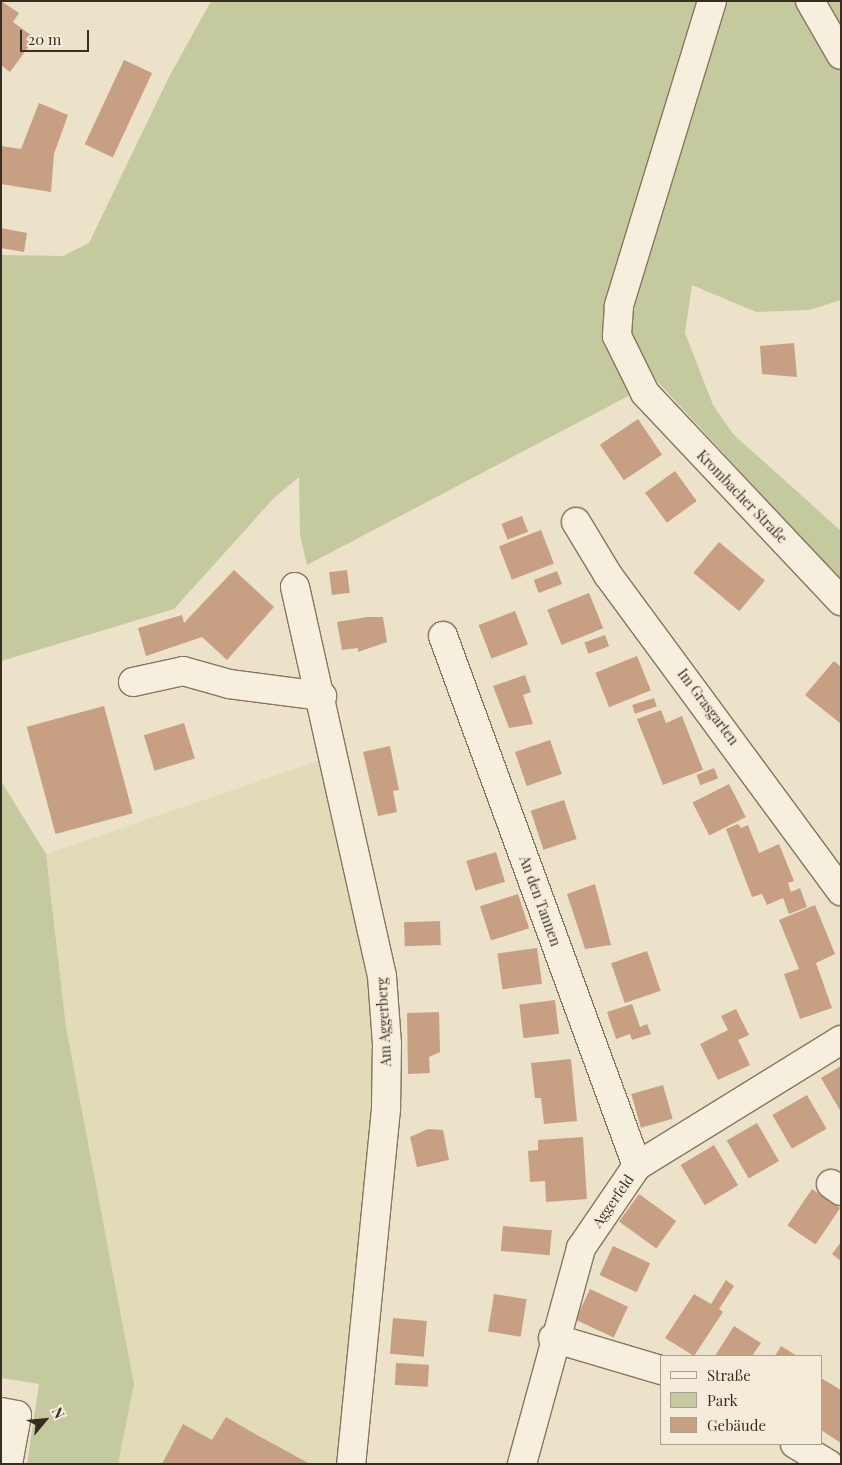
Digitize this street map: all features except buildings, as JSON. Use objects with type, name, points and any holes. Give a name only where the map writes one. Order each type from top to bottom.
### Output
[{"type":"street","name":"Krombacher Straße","points":[[712,1],[619,306],[618,336],[645,393],[841,600]]},
{"type":"street","points":[[810,1],[841,55]]},
{"type":"street","name":"Im Grasgarten","points":[[576,522],[608,575],[841,892]]},
{"type":"street","name":"Am Aggerberg","points":[[295,587],[322,696],[382,976],[387,1044],[386,1109],[351,1464]]},
{"type":"street","name":"An den Tannen","points":[[443,636],[637,1166]]},
{"type":"street","points":[[133,682],[182,671],[238,686],[322,696]]},
{"type":"street","name":"Aggerfeld","points":[[522,1464],[553,1338],[581,1248],[637,1166],[841,1040]]},
{"type":"street","points":[[553,1338],[660,1370]]},
{"type":"street","points":[[1,1412],[17,1414],[8,1464]]},
{"type":"street","points":[[798,1445],[828,1464]]},
{"type":"shaded area","points":[[323,759],[376,1003],[379,1059],[342,1464],[118,1464],[134,1384],[66,1027],[46,854]]},
{"type":"green space","points":[[211,1],[841,1],[841,300],[809,310],[756,312],[692,285],[685,333],[713,405],[733,434],[841,531],[841,581],[657,381],[307,565],[300,534],[299,477],[273,499],[174,609],[1,661],[1,255],[63,256],[89,243],[169,77]]},
{"type":"green space","points":[[1,781],[46,854],[66,1027],[134,1384],[118,1464],[27,1464],[39,1384],[1,1378]]}]
